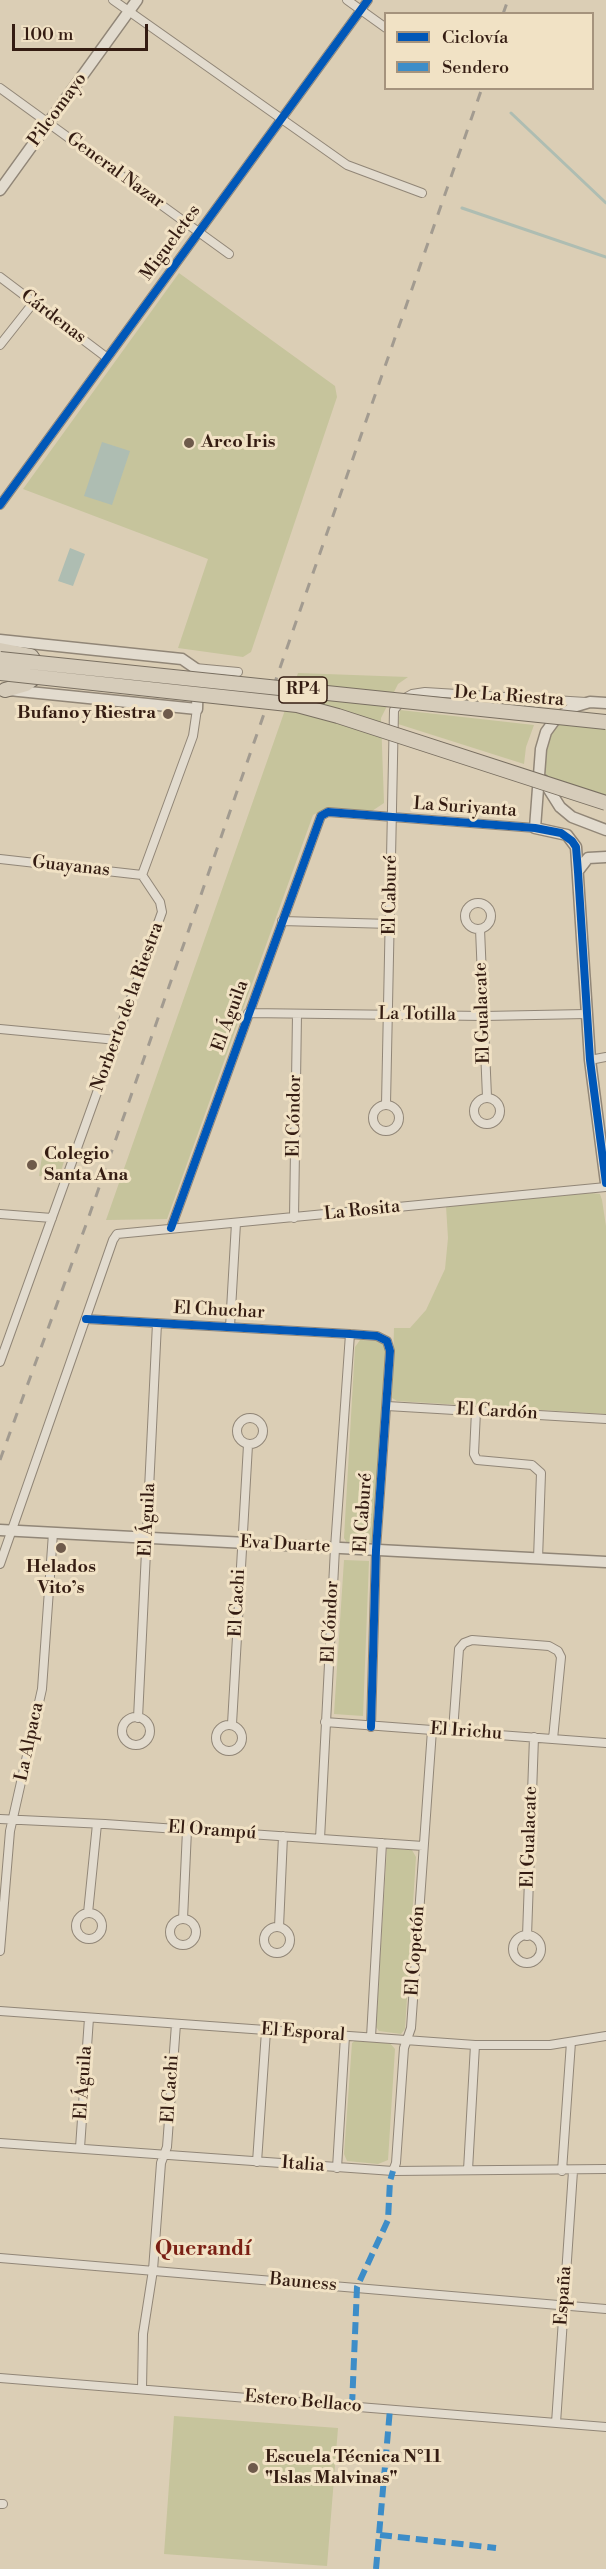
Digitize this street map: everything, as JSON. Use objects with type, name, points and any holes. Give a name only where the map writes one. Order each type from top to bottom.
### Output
[{"type":"main road","points":[[0,650],[24,652],[31,656],[37,666],[34,678],[26,684],[3,690]]},
{"type":"main road","name":"RP4","points":[[0,659],[606,722]]},
{"type":"main road","name":"RP4","points":[[0,673],[297,705],[338,716],[606,803]]},
{"type":"street","points":[[113,0],[354,169],[422,193]]},
{"type":"street","name":"Pilcomayo","points":[[0,190],[138,0]]},
{"type":"street","points":[[346,0],[384,27]]},
{"type":"street","name":"Migueletes","points":[[0,505],[198,230],[282,120],[368,0]]},
{"type":"street","name":"General Nazar","points":[[0,88],[229,254]]},
{"type":"street","name":"Cárdenas","points":[[0,277],[106,357]]},
{"type":"street","points":[[0,345],[34,302]]},
{"type":"street","points":[[0,640],[182,659],[195,668],[238,672]]},
{"type":"street","points":[[142,875],[193,736],[198,676],[195,668]]},
{"type":"street","points":[[3,690],[197,709]]},
{"type":"street","name":"De La Riestra","points":[[412,694],[438,692],[606,703]]},
{"type":"street","name":"El Caburé","points":[[386,1104],[393,718],[394,710],[403,699],[412,694]]},
{"type":"street","points":[[535,828],[539,768],[546,732],[554,721],[573,707],[590,702]]},
{"type":"street","points":[[539,768],[549,794],[560,807],[572,817],[606,830]]},
{"type":"street","name":"La Suriyanta","points":[[321,816],[328,812],[535,828],[567,835],[576,847],[590,1060],[606,1185]]},
{"type":"street","name":"El Águila","points":[[171,1228],[321,816]]},
{"type":"street","points":[[578,872],[588,858],[606,857]]},
{"type":"street","name":"Guayanas","points":[[0,859],[142,875]]},
{"type":"street","name":"Norberto de la Riestra","points":[[0,1362],[3,1347],[162,912],[160,902],[142,875]]},
{"type":"street","points":[[282,921],[391,924]]},
{"type":"street","name":"El Gualacate","points":[[480,929],[487,1097]]},
{"type":"street","name":"La Totilla","points":[[248,1013],[484,1016],[586,1014]]},
{"type":"street","name":"El Cóndor","points":[[294,1218],[297,1014]]},
{"type":"street","points":[[0,1029],[117,1040]]},
{"type":"street","points":[[590,1060],[606,1057]]},
{"type":"street","name":"La Rosita","points":[[86,1319],[112,1240],[117,1234],[606,1185]]},
{"type":"street","points":[[0,1214],[52,1218]]},
{"type":"street","points":[[230,1327],[236,1223]]},
{"type":"street","points":[[0,1564],[86,1319]]},
{"type":"street","name":"El Chuchar","points":[[86,1319],[350,1334]]},
{"type":"street","name":"El Águila","points":[[138,1718],[157,1323]]},
{"type":"street","name":"El Caburé","points":[[350,1334],[377,1336],[389,1346],[387,1406],[376,1550],[371,1727]]},
{"type":"street","name":"El Cóndor","points":[[320,1839],[335,1548],[350,1334]]},
{"type":"street","name":"El Cardón","points":[[387,1406],[606,1419]]},
{"type":"street","points":[[476,1411],[474,1454],[477,1460],[532,1465],[541,1473],[538,1559]]},
{"type":"street","name":"El Cachi","points":[[232,1725],[248,1445]]},
{"type":"street","name":"Eva Duarte","points":[[0,1530],[606,1562]]},
{"type":"street","name":"La Alpaca","points":[[0,1951],[13,1820],[42,1689],[53,1533]]},
{"type":"street","points":[[453,1731],[459,1650],[464,1643],[472,1640],[549,1646],[555,1648],[561,1657],[553,1739]]},
{"type":"street","name":"El Irichu","points":[[326,1722],[606,1743]]},
{"type":"street","name":"El Copetón","points":[[393,2171],[396,2163],[404,2048],[411,2028],[432,1730]]},
{"type":"street","name":"El Gualacate","points":[[527,1936],[534,1737]]},
{"type":"street","name":"El Orampú","points":[[0,1819],[423,1846]]},
{"type":"street","points":[[88,1913],[97,1824]]},
{"type":"street","points":[[183,1919],[187,1830]]},
{"type":"street","points":[[279,1927],[283,1836]]},
{"type":"street","points":[[371,2037],[382,1843]]},
{"type":"street","name":"El Esporal","points":[[0,2011],[476,2045],[525,2046],[606,2036]]},
{"type":"street","name":"El Águila","points":[[80,2148],[89,2018]]},
{"type":"street","name":"El Cachi","points":[[142,2389],[143,2334],[153,2270],[161,2163],[165,2154],[176,2024]]},
{"type":"street","points":[[257,2162],[266,2031]]},
{"type":"street","points":[[337,2168],[345,2036]]},
{"type":"street","points":[[561,2171],[571,2042]]},
{"type":"street","points":[[468,2170],[476,2045]]},
{"type":"street","name":"Italia","points":[[0,2143],[393,2171],[606,2169]]},
{"type":"street","name":"España","points":[[556,2422],[562,2305],[573,2170]]},
{"type":"street","name":"Bauness","points":[[0,2258],[606,2308]]},
{"type":"street","name":"Estero Bellaco","points":[[0,2378],[606,2427]]},
{"type":"shaded area","name":"Arco Iris","points":[[179,273],[335,386],[337,397],[251,652],[243,657],[178,648],[208,559],[23,489]]},
{"type":"shaded area","points":[[102,442],[130,451],[112,505],[84,496]]},
{"type":"shaded area","points":[[70,548],[85,554],[73,586],[58,581]]},
{"type":"shaded area","points":[[298,673],[408,677],[398,684],[381,718],[384,803],[372,811],[327,808],[313,815],[167,1219],[106,1220]]},
{"type":"shaded area","points":[[400,710],[534,725],[526,747],[524,764],[398,724]]},
{"type":"shaded area","points":[[559,721],[606,726],[606,797],[547,777],[543,768],[545,749]]},
{"type":"shaded area","points":[[42,1156],[65,1158],[59,1178],[39,1176]]},
{"type":"shaded area","points":[[600,1194],[606,1226],[606,1414],[397,1401],[392,1398],[394,1328],[410,1328],[426,1310],[445,1269],[448,1238],[446,1206]]},
{"type":"shaded area","points":[[360,1340],[378,1341],[384,1344],[386,1352],[374,1541],[368,1544],[347,1543],[344,1538],[355,1347]]},
{"type":"shaded area","points":[[344,1560],[369,1561],[363,1716],[334,1714]]},
{"type":"shaded area","points":[[387,1848],[412,1850],[416,1857],[405,2029],[401,2034],[379,2031],[376,2027]]},
{"type":"shaded area","points":[[356,2040],[389,2042],[395,2049],[388,2160],[378,2164],[347,2161],[344,2154],[352,2043]]},
{"type":"shaded area","name":"Escuela Técnica N°11 \"Islas Malvinas\"","points":[[174,2416],[338,2428],[327,2566],[164,2554]]},
{"type":"waterway","points":[[511,113],[606,203]]},
{"type":"waterway","points":[[462,208],[606,257]]},
{"type":"railway","points":[[504,12],[508,0]]},
{"type":"railway","points":[[0,1460],[87,1222],[481,90]]},
{"type":"marked path","points":[[352,2406],[357,2287],[388,2220],[390,2181],[393,2171]]},
{"type":"marked path","points":[[376,2569],[390,2409]]},
{"type":"marked path","points":[[380,2535],[496,2548]]},
{"type":"cycle path","points":[[0,505],[368,0]]},
{"type":"cycle path","points":[[171,1228],[321,816],[328,812],[535,828],[561,833],[572,841],[576,847],[590,1060],[606,1183]]},
{"type":"cycle path","points":[[86,1319],[350,1334],[377,1336],[387,1341],[390,1351],[376,1550],[371,1727]]},
{"type":"place","name":"Arco Iris","points":[[189,443]]},
{"type":"place","name":"Bufano y Riestra","points":[[168,714]]},
{"type":"place","name":"Colegio Santa Ana","points":[[32,1165]]},
{"type":"place","name":"Helados Vito’s","points":[[61,1548]]},
{"type":"place","name":"Escuela Técnica N°11 \"Islas Malvinas\"","points":[[253,2468]]},
{"type":"district","name":"Querandí","points":[[203,2250]]}]
